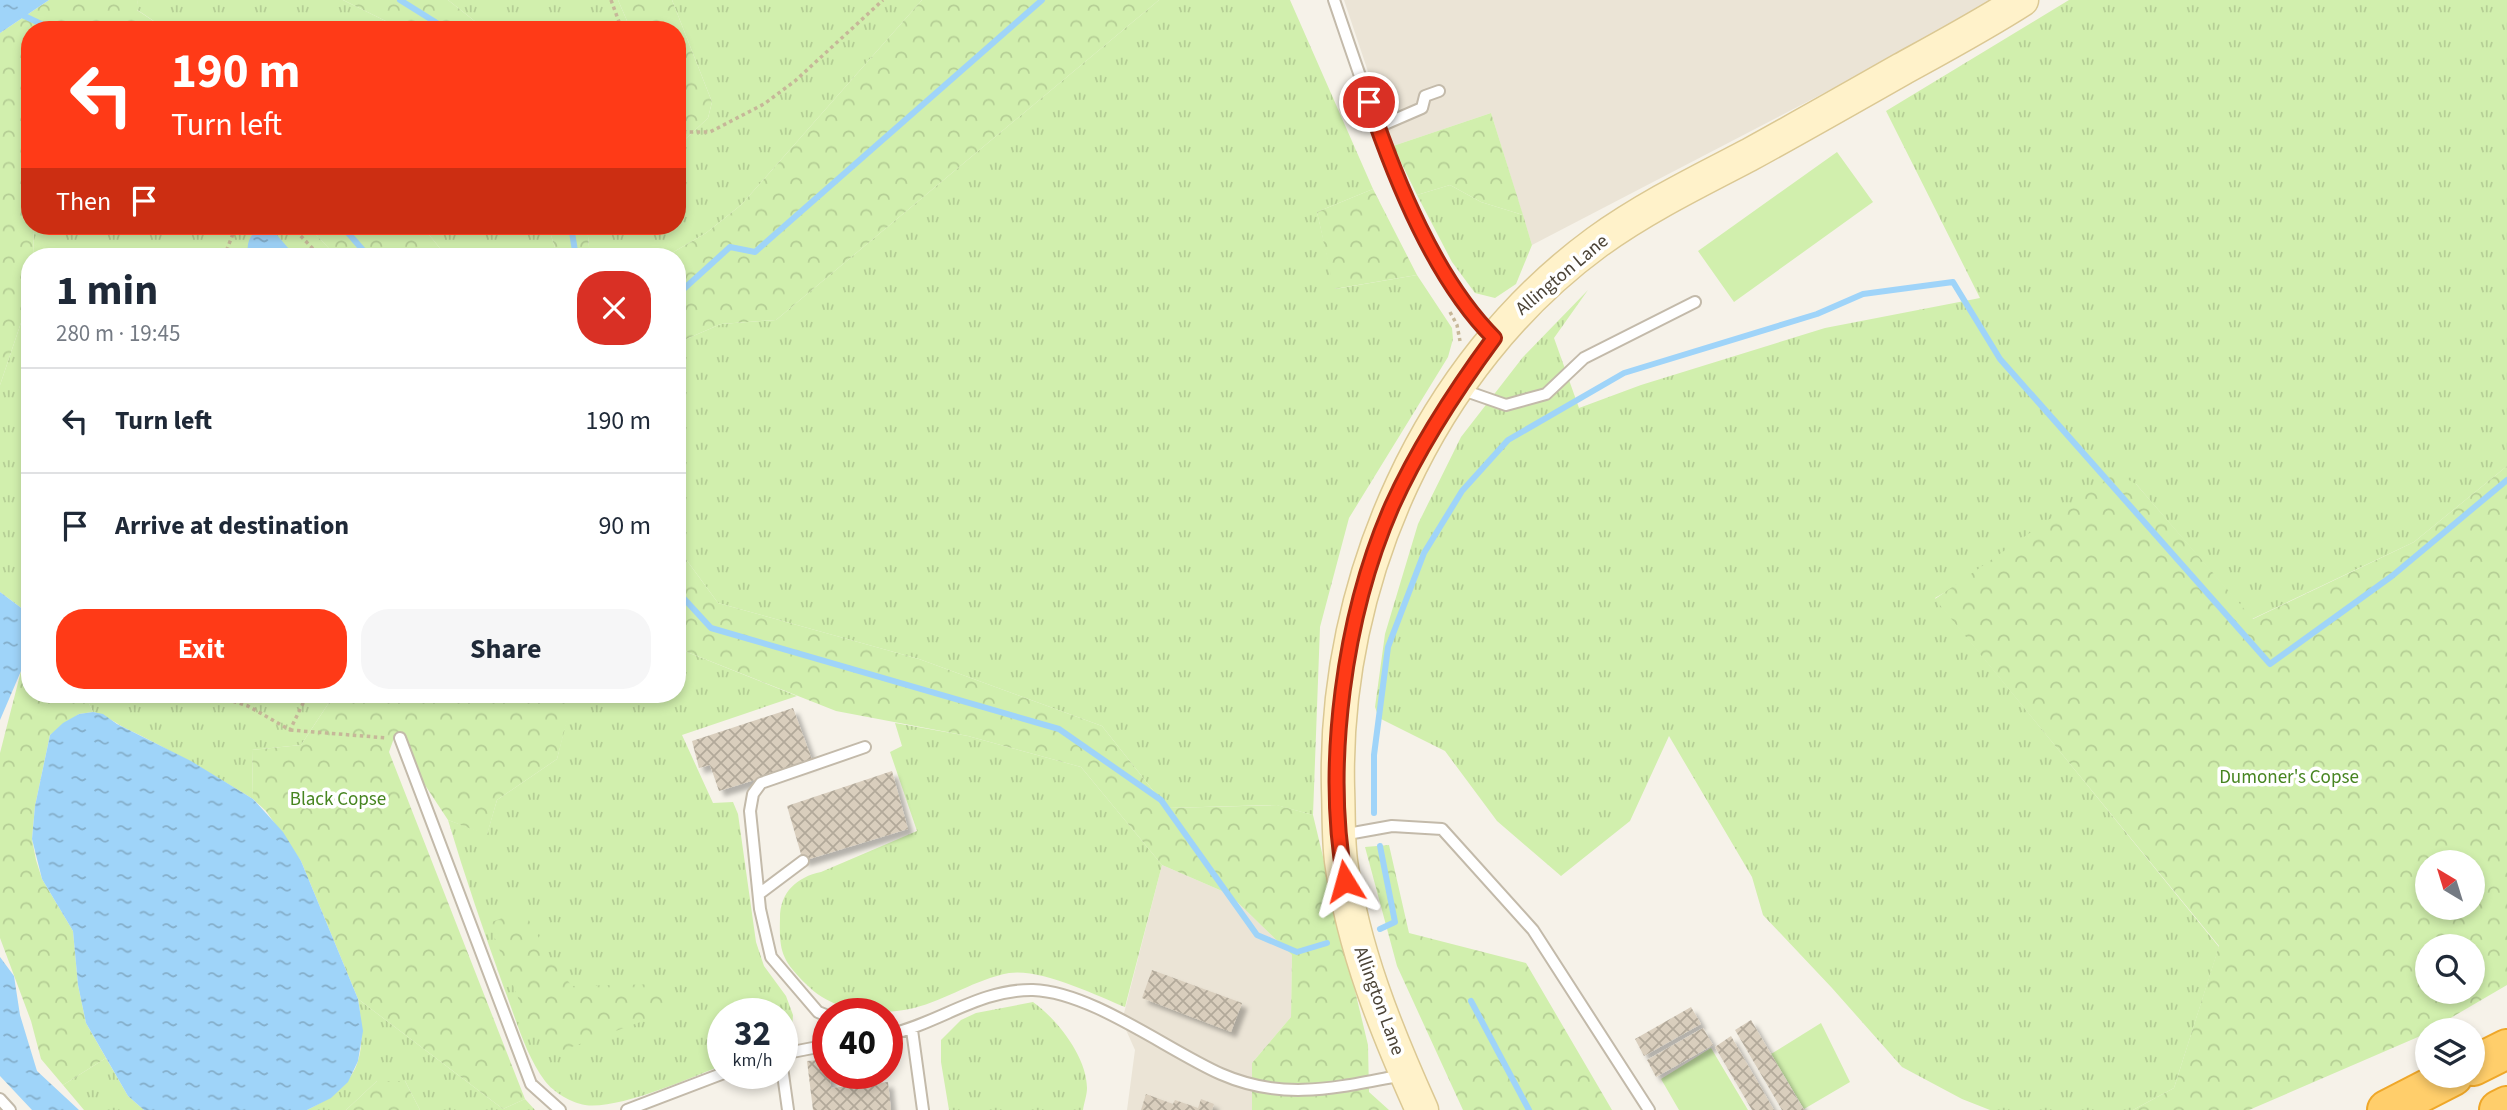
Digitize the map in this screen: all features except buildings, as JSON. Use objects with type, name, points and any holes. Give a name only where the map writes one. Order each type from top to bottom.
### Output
[{"type":"highway","points":[[2485,1060],[2507,1049]]},
{"type":"highway","points":[[2387,1110],[2430,1088]]},
{"type":"highway","points":[[2499,1110],[2507,1106]]},
{"type":"street","name":"Allington Lane","points":[[1422,1110],[1372,992],[1360,951],[1349,904],[1339,836],[1337,758],[1345,673],[1355,621],[1372,561],[1392,507],[1430,431],[1457,388],[1494,338],[1517,312],[1596,243],[1636,216],[2022,0]]},
{"type":"lane","points":[[1334,0],[1378,127],[1405,194],[1461,300],[1494,338]]},
{"type":"lane","points":[[1378,127],[1422,108],[1425,96],[1439,90]]},
{"type":"lane","points":[[1457,388],[1506,405],[1546,394],[1584,358],[1695,303]]},
{"type":"lane","points":[[400,738],[531,1084],[560,1110]]},
{"type":"lane","points":[[812,1005],[771,957],[759,894],[750,811],[756,788],[761,783],[865,747]]},
{"type":"lane","points":[[1339,836],[1392,826],[1442,829],[1533,930],[1649,1110]]},
{"type":"lane","points":[[759,894],[803,862]]},
{"type":"lane","points":[[903,1032],[967,1003],[994,995],[1036,990],[1057,993],[1083,1003],[1222,1075],[1260,1086],[1294,1091],[1334,1089],[1406,1074]]},
{"type":"lane","points":[[912,1030],[923,1110]]},
{"type":"lane","points":[[627,1110],[707,1079]]},
{"type":"lane","points":[[785,1089],[788,1110]]},
{"type":"lane","points":[[0,1099],[10,1110]]},
{"type":"path","points":[[611,0],[619,21]]},
{"type":"path","points":[[686,132],[710,132],[764,104],[795,81],[883,0]]},
{"type":"path","points":[[300,235],[312,248]]},
{"type":"path","points":[[238,703],[290,730],[400,738]]},
{"type":"path","points":[[290,730],[302,703]]},
{"type":"shaded area","points":[[1344,0],[1995,0],[1968,18],[1532,245],[1491,113],[1393,146]]},
{"type":"shaded area","points":[[1162,865],[1229,894],[1292,955],[1291,1017],[1252,1063],[1252,1110],[1127,1110],[1135,1050],[1122,1021]]},
{"type":"green space","points":[[49,0],[138,0],[137,10],[154,21],[21,21],[21,235],[34,235],[33,248],[21,248],[21,323],[0,385],[0,33]]},
{"type":"green space","points":[[138,0],[343,0],[386,21],[154,21],[136,9]]},
{"type":"green space","points":[[343,0],[448,0],[475,21],[386,21]]},
{"type":"green space","points":[[448,0],[618,0],[627,21],[475,21]]},
{"type":"green space","points":[[618,0],[672,0],[680,21],[627,21]]},
{"type":"green space","points":[[672,0],[922,0],[741,205],[706,233],[680,248],[589,248],[588,235],[686,235],[686,139],[708,118],[712,102],[686,36],[686,21],[680,21]]},
{"type":"green space","points":[[922,0],[1159,0],[776,320],[721,324],[686,339],[686,248],[680,248],[706,233],[741,205]]},
{"type":"green space","points":[[1159,0],[1290,0],[1373,189],[1317,212],[1335,289],[1417,275],[1452,328],[1453,339],[1448,357],[1349,518],[1320,627],[1313,815],[1276,805],[1167,808],[1102,726],[919,659],[718,603],[686,559],[686,339],[721,324],[776,320]]},
{"type":"green space","points":[[2069,0],[2507,0],[2507,466],[2414,542],[2252,619],[2136,484],[1935,598],[2219,947],[2174,1088],[2133,1110],[1990,1110],[1962,1099],[1902,1067],[1763,915],[1752,877],[1669,736],[1630,821],[1561,876],[1497,821],[1445,751],[1379,718],[1375,707],[1385,634],[1418,524],[1461,437],[1523,357],[1588,290],[1554,338],[1579,408],[1641,385],[1825,328],[1980,298],[1886,111]]},
{"type":"green space","points":[[686,36],[712,102],[708,118],[686,139]]},
{"type":"green space","points":[[1491,113],[1523,215],[1481,202],[1450,185],[1417,195],[1393,146]]},
{"type":"green space","points":[[1837,152],[1873,202],[1734,302],[1698,251]]},
{"type":"green space","points":[[1450,185],[1481,202],[1523,215],[1532,245],[1516,284],[1495,298],[1475,293],[1452,262],[1417,195]]},
{"type":"green space","points":[[1373,189],[1417,275],[1334,289],[1317,212]]},
{"type":"green space","points":[[34,235],[316,235],[329,248],[33,248]]},
{"type":"green space","points":[[316,235],[429,235],[440,248],[329,248]]},
{"type":"green space","points":[[429,235],[551,235],[555,248],[440,248]]},
{"type":"green space","points":[[551,235],[588,235],[589,248],[555,248]]},
{"type":"green space","points":[[21,323],[21,608],[0,592],[0,385]]},
{"type":"green space","name":"Dumoner's Copse","points":[[2507,466],[2507,985],[2485,998],[2485,934],[2415,934],[2415,1004],[2474,1004],[2451,1018],[2415,1018],[2415,1038],[2249,1110],[2133,1110],[2174,1088],[2219,946],[1935,599],[2116,473],[2136,484],[2253,619],[2414,542]]},
{"type":"green space","points":[[686,559],[718,603],[919,659],[1102,726],[1167,808],[1277,805],[1313,815],[1368,1045],[1369,1092],[1389,1110],[1252,1110],[1252,1063],[1291,1017],[1292,955],[1229,894],[1162,865],[1081,767],[968,736],[836,711],[687,652]]},
{"type":"green space","points":[[686,650],[797,696],[682,735],[713,803],[733,802],[738,814],[756,942],[764,966],[787,998],[707,998],[707,1072],[674,1085],[616,1103],[599,1105],[580,1104],[553,1089],[538,1071],[522,1036],[448,820],[487,834],[497,800],[557,759],[571,703],[686,703]]},
{"type":"green space","points":[[21,671],[21,703],[89,703],[93,712],[79,714],[50,735],[35,806],[32,839],[42,879],[73,931],[78,985],[86,1023],[106,1058],[63,1085],[41,1059],[31,1021],[0,938],[0,753]]},
{"type":"green space","points":[[89,703],[329,703],[301,745],[252,750],[253,799],[207,771],[93,712]]},
{"type":"green space","name":"Black Copse","points":[[329,703],[572,703],[557,759],[497,800],[487,835],[448,820],[394,738],[389,752],[525,1099],[503,1109],[358,999],[301,861],[266,811],[253,799],[252,750],[301,745]]},
{"type":"green space","points":[[895,723],[968,736],[1081,767],[1162,865],[1125,1007],[1052,978],[1009,973],[903,1010],[903,998],[824,998],[806,984],[792,968],[781,947],[780,930],[783,901],[792,887],[812,874],[917,831],[890,752],[902,746]]},
{"type":"green space","points":[[1389,845],[1409,933],[1526,963],[1612,1110],[1463,1110],[1397,966],[1365,847]]},
{"type":"green space","points":[[523,910],[554,964],[572,986],[662,984],[671,1011],[563,1050],[529,1026],[489,923]]},
{"type":"green space","points":[[358,999],[503,1109],[525,1099],[535,1110],[420,1110],[405,1081],[377,1081],[346,1110],[307,1110],[339,1089],[356,1066],[361,1037]]},
{"type":"green space","points":[[1033,1002],[1061,1029],[1082,1064],[1087,1088],[1083,1110],[949,1110],[941,1062],[941,1040],[961,1020],[976,1013]]},
{"type":"green space","points":[[1821,1023],[1850,1082],[1804,1109],[1771,1054]]},
{"type":"green space","points":[[1711,1048],[1748,1110],[1679,1110],[1661,1079]]},
{"type":"green space","points":[[106,1058],[128,1096],[144,1110],[84,1110],[63,1085]]},
{"type":"green space","points":[[377,1081],[405,1081],[420,1110],[346,1110]]},
{"type":"water","points":[[0,0],[49,0],[0,33]]},
{"type":"water","points":[[277,235],[288,248],[248,248],[251,236]]},
{"type":"water","points":[[0,592],[21,608],[21,671],[0,720]]},
{"type":"water","points":[[79,714],[103,714],[117,724],[191,761],[253,799],[283,832],[301,861],[358,999],[363,1031],[358,1061],[348,1082],[331,1098],[307,1110],[144,1110],[128,1096],[86,1023],[78,985],[73,931],[42,879],[32,839],[35,806],[50,735]]},
{"type":"water","points":[[0,957],[14,976],[20,1015],[37,1071],[79,1110],[32,1110],[0,1076]]},
{"type":"waterway","points":[[400,0],[434,21]]},
{"type":"waterway","points":[[686,287],[730,247],[755,252],[1042,0]]},
{"type":"waterway","points":[[18,13],[35,21]]},
{"type":"waterway","points":[[350,235],[361,248]]},
{"type":"waterway","points":[[572,235],[575,248]]},
{"type":"waterway","points":[[1374,813],[1374,755],[1388,647],[1424,553],[1462,491],[1508,440],[1624,373],[1817,314],[1863,294],[1953,282],[2000,359],[2270,664],[2392,576],[2507,480]]},
{"type":"waterway","points":[[686,601],[711,628],[1059,729],[1161,800],[1257,935],[1297,952],[1327,943]]},
{"type":"waterway","points":[[1380,846],[1395,922],[1380,929]]},
{"type":"waterway","points":[[1471,1001],[1529,1110]]},
{"type":"route","points":[[1345,881],[1338,820],[1337,758],[1345,673],[1355,621],[1372,561],[1392,507],[1430,431],[1457,388],[1494,338],[1461,300],[1427,239],[1405,194],[1369,102]]}]
